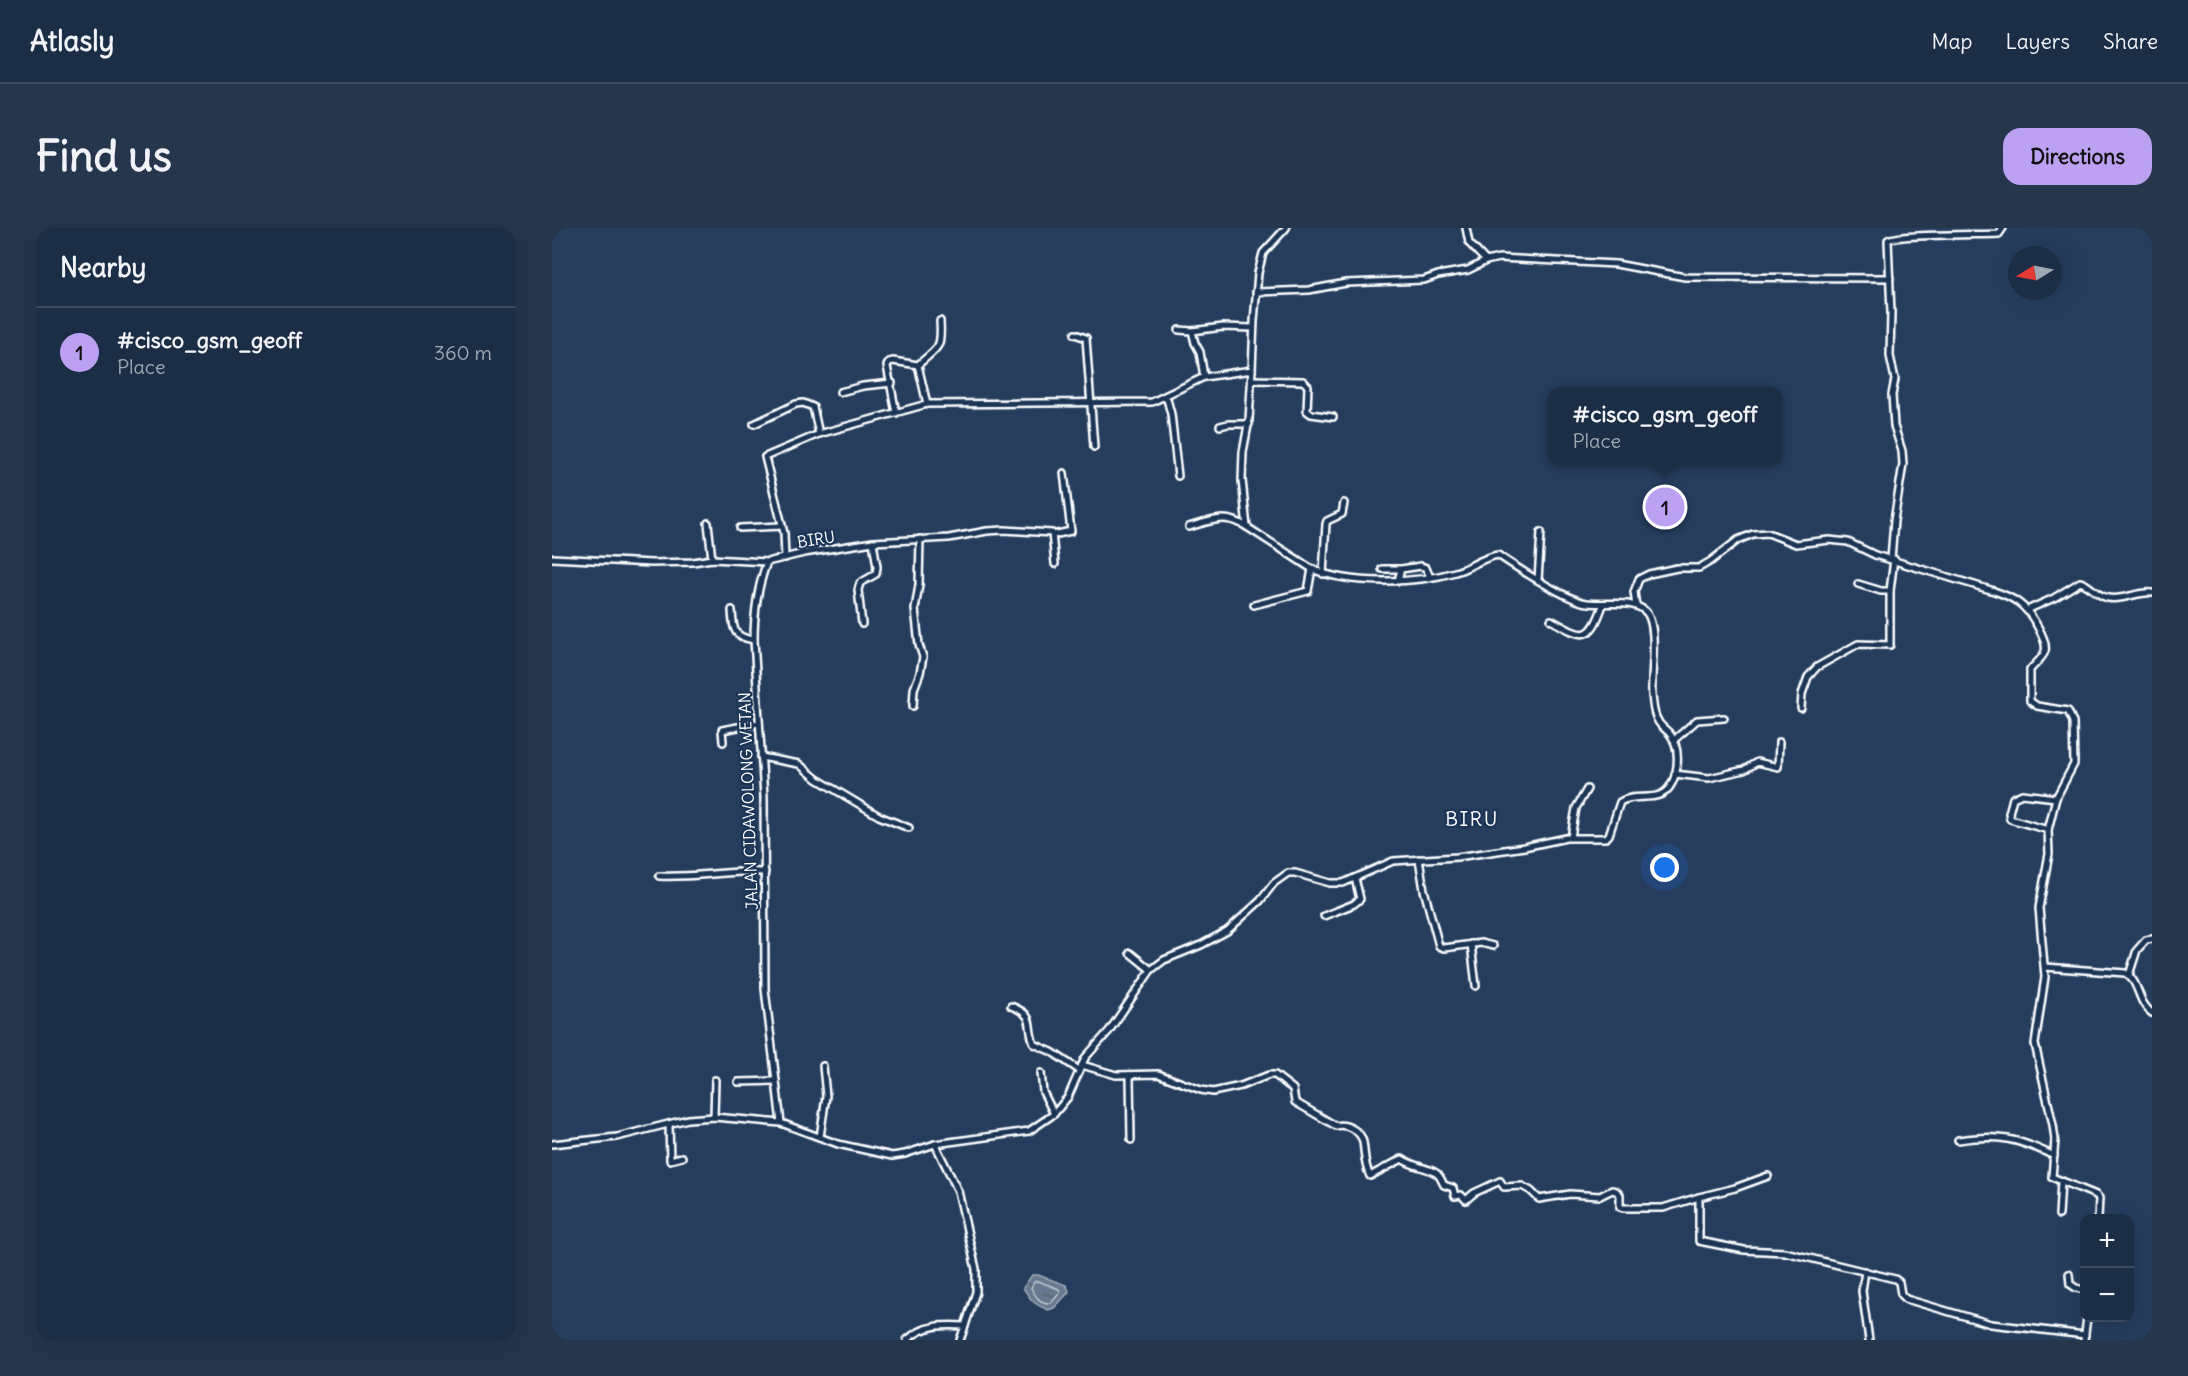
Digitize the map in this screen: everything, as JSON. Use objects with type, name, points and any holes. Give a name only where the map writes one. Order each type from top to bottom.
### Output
[{"type":"street","points":[[1247,527],[1242,480],[1242,452],[1249,424],[1256,292],[1263,253],[1286,228]]},
{"type":"street","points":[[1466,228],[1468,243],[1486,261]]},
{"type":"street","points":[[1801,708],[1802,694],[1808,677],[1817,667],[1858,645],[1890,645],[1894,521],[1903,464],[1902,451],[1894,426],[1887,243],[1892,238],[2000,234],[2003,228]]},
{"type":"street","points":[[1256,292],[1309,290],[1354,282],[1424,280],[1473,268],[1486,261],[1499,258],[1616,264],[1685,277],[1890,278]]},
{"type":"street","points":[[896,413],[888,368],[889,362],[918,365],[933,353],[938,346],[940,321]]},
{"type":"street","points":[[1179,330],[1192,331],[1223,327],[1253,328]]},
{"type":"street","points":[[1192,331],[1200,352],[1204,377]]},
{"type":"street","points":[[1075,334],[1086,338],[1094,447]]},
{"type":"street","points":[[918,365],[927,404]]},
{"type":"street","points":[[785,558],[782,526],[765,457],[819,434],[927,404],[1152,402],[1204,377],[1252,370]]},
{"type":"street","points":[[1252,380],[1303,381],[1308,386],[1307,411],[1311,414],[1333,417]]},
{"type":"street","points":[[840,392],[863,386],[892,383]]},
{"type":"street","points":[[1162,397],[1167,399],[1170,411],[1178,476]]},
{"type":"street","points":[[754,424],[796,404],[803,403],[813,407],[819,434]]},
{"type":"street","points":[[1220,426],[1249,424]]},
{"type":"street","points":[[1055,564],[1053,535],[1067,534],[1071,531],[1064,473]]},
{"type":"street","points":[[1323,574],[1326,524],[1329,520],[1342,514],[1344,503]]},
{"type":"street","points":[[552,1144],[617,1137],[688,1119],[714,1117],[781,1123],[838,1144],[892,1155],[905,1154],[935,1144],[1029,1131],[1054,1114],[1068,1097],[1085,1058],[1109,1031],[1151,970],[1164,960],[1220,936],[1233,927],[1260,902],[1282,875],[1295,873],[1343,883],[1388,862],[1467,856],[1571,837],[1606,837],[1609,835],[1620,802],[1630,798],[1654,798],[1671,785],[1677,755],[1674,740],[1658,722],[1654,710],[1650,682],[1653,651],[1651,624],[1648,613],[1636,606],[1603,605],[1579,601],[1538,580],[1498,555],[1457,572],[1384,582],[1323,574],[1237,520],[1227,518],[1189,527]]},
{"type":"street","points":[[708,523],[712,559]]},
{"type":"street","points":[[740,528],[782,526]]},
{"type":"street","name":"BIRU","points":[[552,558],[652,562],[693,562],[712,559],[767,562],[873,542],[949,538],[970,533],[1004,530],[1049,532],[1053,535]]},
{"type":"street","points":[[1538,580],[1541,532]]},
{"type":"street","points":[[1636,606],[1634,592],[1639,579],[1649,574],[1677,568],[1699,568],[1712,561],[1738,540],[1753,534],[1768,533],[1796,544],[1829,540],[1848,542],[1875,555],[1994,591],[2011,598],[2027,610],[2043,637],[2045,649],[2030,670],[2030,700],[2037,706],[2068,711],[2073,722],[2073,764],[2056,798],[2048,830],[2049,854],[2039,908],[2045,967],[2035,1044],[2053,1125],[2054,1156],[2051,1174],[2054,1179],[2096,1195],[2099,1198],[2098,1214]]},
{"type":"street","points":[[913,706],[914,689],[923,657],[919,645],[915,609],[919,585],[920,539]]},
{"type":"street","points":[[862,624],[858,590],[860,583],[876,574],[878,567],[873,542]]},
{"type":"street","name":"JALAN CIDAWOLONG WETAN","points":[[767,562],[756,600],[754,640],[765,872],[765,989],[776,1081]]},
{"type":"street","points":[[1382,569],[1424,566],[1430,577]]},
{"type":"street","points":[[1254,605],[1308,591],[1312,569]]},
{"type":"street","points":[[1398,581],[1401,569]]},
{"type":"street","points":[[2027,610],[2054,598],[2079,582],[2084,582],[2098,595],[2107,598],[2152,594]]},
{"type":"street","points":[[1858,584],[1881,591],[1890,591]]},
{"type":"street","points":[[1551,620],[1573,633],[1586,633],[1596,626],[1603,605]]},
{"type":"street","points":[[732,610],[736,633],[741,638],[754,640]]},
{"type":"street","points":[[1674,740],[1697,720],[1724,718]]},
{"type":"street","points":[[723,742],[722,730],[759,723]]},
{"type":"street","points":[[1675,774],[1708,778],[1744,770],[1757,762],[1776,767],[1779,765],[1779,742]]},
{"type":"street","points":[[761,756],[799,764],[818,779],[879,816],[909,828]]},
{"type":"street","points":[[1571,837],[1576,808],[1587,789]]},
{"type":"street","points":[[2048,830],[2010,819],[2009,813],[2013,798],[2022,794],[2056,798]]},
{"type":"street","points":[[1419,859],[1437,944],[1444,948],[1481,943],[1493,946]]},
{"type":"street","points":[[659,876],[682,877],[733,871],[765,872]]},
{"type":"street","points":[[1324,916],[1354,904],[1360,899],[1355,878]]},
{"type":"street","points":[[2129,975],[2137,950],[2146,940],[2152,939]]},
{"type":"street","points":[[1471,944],[1476,986]]},
{"type":"street","points":[[1130,953],[1151,970]]},
{"type":"street","points":[[2045,967],[2120,971],[2129,975],[2141,1001],[2152,1013]]},
{"type":"street","points":[[1011,1006],[1027,1014],[1034,1044],[1080,1067],[1116,1076],[1158,1074],[1196,1089],[1213,1092],[1241,1086],[1269,1074],[1275,1075],[1293,1089],[1295,1102],[1336,1126],[1343,1124],[1350,1127],[1362,1138],[1365,1163],[1370,1176],[1402,1159],[1412,1166],[1434,1172],[1440,1176],[1444,1185],[1453,1188],[1455,1196],[1461,1196],[1466,1200],[1474,1193],[1500,1181],[1504,1187],[1527,1187],[1539,1199],[1570,1194],[1600,1196],[1612,1190],[1620,1195],[1620,1207],[1663,1208],[1735,1188],[1768,1176]]},
{"type":"street","points":[[820,1137],[826,1096],[823,1066]]},
{"type":"street","points":[[1041,1073],[1042,1092],[1054,1114]]},
{"type":"street","points":[[1130,1075],[1131,1140]]},
{"type":"street","points":[[714,1117],[715,1080]]},
{"type":"street","points":[[738,1082],[776,1081],[781,1123]]},
{"type":"street","points":[[669,1125],[670,1160],[682,1157]]},
{"type":"street","points":[[1958,1140],[1980,1137],[2011,1138],[2054,1156]]},
{"type":"street","points":[[935,1144],[958,1191],[976,1269],[976,1292],[960,1340]]},
{"type":"street","points":[[2059,1215],[2061,1181]]},
{"type":"street","points":[[1699,1197],[1700,1242],[1744,1250],[1785,1252],[1897,1280],[1901,1294],[1906,1299],[1990,1324],[2085,1338],[2087,1322]]},
{"type":"street","points":[[1865,1271],[1862,1291],[1869,1340]]},
{"type":"street","points":[[2069,1274],[2070,1284],[2080,1289]]},
{"type":"street","points":[[907,1340],[924,1329],[938,1325],[965,1326]]},
{"type":"water","points":[[1032,1275],[1066,1285],[1069,1291],[1054,1308],[1048,1310],[1035,1303],[1023,1288]]},
{"type":"place","name":"#cisco_gsm_geoff","points":[[1665,507]]},
{"type":"district","name":"BIRU","points":[[1472,819]]}]
